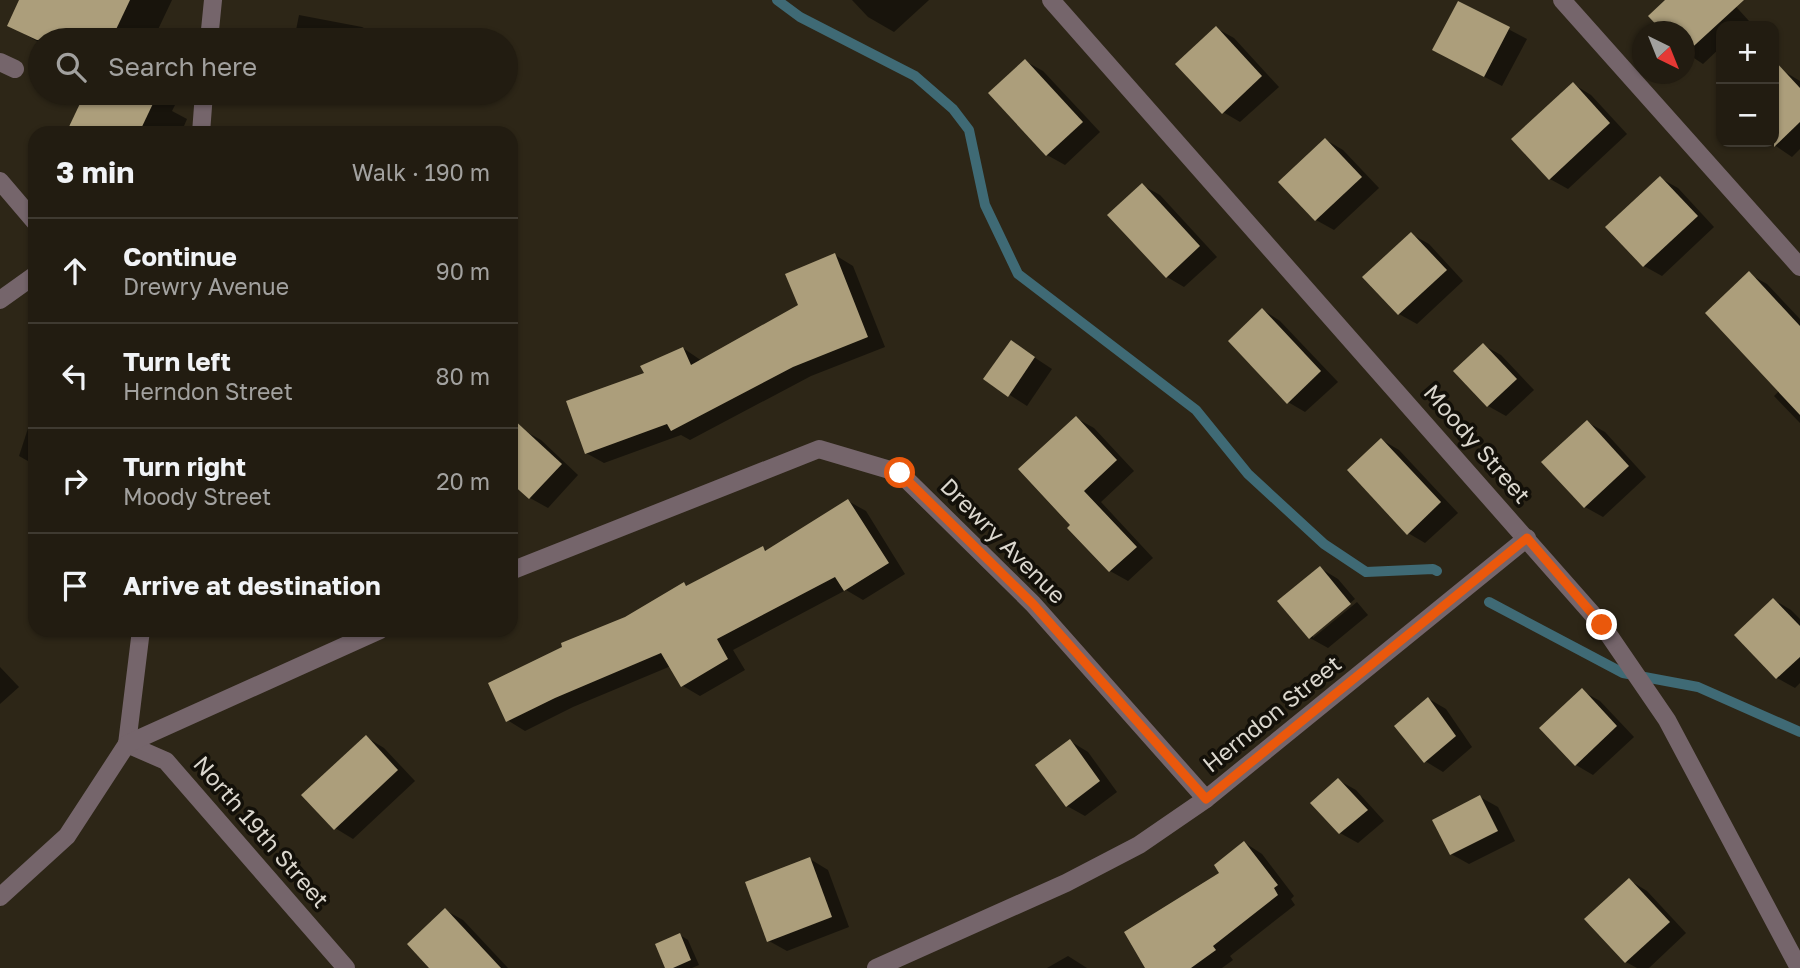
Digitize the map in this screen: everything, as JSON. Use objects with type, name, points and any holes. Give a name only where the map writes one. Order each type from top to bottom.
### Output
[{"type":"street","points":[[210,28],[212,0]]},
{"type":"street","name":"Moody Street","points":[[1051,0],[1602,625],[1667,720],[1800,968]]},
{"type":"street","points":[[1562,0],[1800,267]]},
{"type":"street","points":[[202,126],[203,105]]},
{"type":"street","points":[[0,181],[28,214]]},
{"type":"street","points":[[0,300],[28,280]]},
{"type":"street","name":"Drewry Avenue","points":[[518,568],[819,449],[900,473],[1033,604],[1206,799]]},
{"type":"street","name":"Herndon Street","points":[[876,968],[1066,883],[1139,845],[1206,799],[1527,538]]},
{"type":"street","points":[[0,897],[66,836],[127,744],[140,637]]},
{"type":"street","points":[[127,744],[364,637]]},
{"type":"street","name":"North 19th Street","points":[[127,744],[166,761],[346,968]]},
{"type":"building","points":[[19,0],[130,0],[117,28],[28,28],[28,36],[7,26]]},
{"type":"building","points":[[1665,0],[1744,0],[1721,21],[1716,21],[1716,26],[1695,45],[1695,21],[1653,21],[1648,16]]},
{"type":"building","points":[[1458,1],[1510,27],[1484,77],[1432,50]]},
{"type":"building","points":[[1216,26],[1262,76],[1222,114],[1175,64]]},
{"type":"building","points":[[1025,59],[1083,122],[1046,156],[988,93]]},
{"type":"building","points":[[1779,65],[1800,88],[1800,122],[1779,142]]},
{"type":"building","points":[[1573,82],[1610,123],[1549,180],[1511,139]]},
{"type":"building","points":[[79,105],[152,105],[142,126],[69,126]]},
{"type":"building","points":[[1325,138],[1362,177],[1315,221],[1278,182]]},
{"type":"building","points":[[1660,176],[1698,216],[1643,267],[1605,227]]},
{"type":"building","points":[[1142,183],[1200,246],[1166,278],[1107,215]]},
{"type":"building","points":[[1411,232],[1447,270],[1398,315],[1362,277]]},
{"type":"building","points":[[835,253],[868,337],[793,367],[671,431],[667,424],[585,454],[566,401],[644,373],[640,366],[683,347],[691,365],[798,305],[785,274]]},
{"type":"building","points":[[1749,271],[1800,326],[1800,415],[1705,313]]},
{"type":"building","points":[[1262,308],[1321,371],[1287,404],[1228,341]]},
{"type":"building","points":[[1011,340],[1035,357],[1008,397],[983,379]]},
{"type":"building","points":[[1483,343],[1517,379],[1487,407],[1453,371]]},
{"type":"building","points":[[1076,416],[1117,460],[1084,491],[1137,547],[1109,572],[1067,528],[1070,525],[1018,469]]},
{"type":"building","points":[[1587,420],[1629,466],[1584,508],[1541,462]]},
{"type":"building","points":[[518,423],[562,464],[529,499],[518,489]]},
{"type":"building","points":[[1381,438],[1441,502],[1407,535],[1347,470]]},
{"type":"building","points":[[848,499],[889,563],[844,591],[835,577],[717,639],[728,659],[681,687],[661,653],[506,722],[488,683],[562,647],[561,643],[625,617],[684,582],[686,586],[763,546],[765,551]]},
{"type":"building","points":[[1320,566],[1351,604],[1309,639],[1277,601]]},
{"type":"building","points":[[1773,598],[1800,626],[1800,657],[1776,679],[1734,635]]},
{"type":"building","points":[[1582,688],[1617,726],[1575,766],[1539,728]]},
{"type":"building","points":[[1428,697],[1456,736],[1424,763],[1394,726]]},
{"type":"building","points":[[366,735],[398,770],[334,830],[301,795]]},
{"type":"building","points":[[1070,739],[1100,781],[1066,807],[1035,765]]},
{"type":"building","points":[[1338,778],[1368,810],[1339,834],[1310,803]]},
{"type":"building","points":[[1480,795],[1498,831],[1450,855],[1432,820]]},
{"type":"building","points":[[1244,841],[1278,885],[1274,888],[1278,895],[1213,946],[1216,950],[1191,968],[1145,968],[1124,932],[1219,873],[1214,865]]},
{"type":"building","points":[[810,857],[832,917],[767,942],[745,882]]},
{"type":"building","points":[[1629,878],[1670,922],[1625,963],[1584,919]]},
{"type":"building","points":[[445,908],[501,968],[429,968],[407,944]]},
{"type":"building","points":[[680,933],[691,960],[673,968],[665,968],[655,944]]},
{"type":"waterway","points":[[777,0],[800,17],[915,76],[953,109],[969,130],[985,205],[1018,274],[1196,410],[1248,474],[1324,544],[1366,572],[1437,571]]},
{"type":"waterway","points":[[1489,602],[1623,673],[1698,687],[1800,732]]},
{"type":"route","points":[[900,473],[1033,604],[1206,799],[1527,538],[1602,625]]}]
